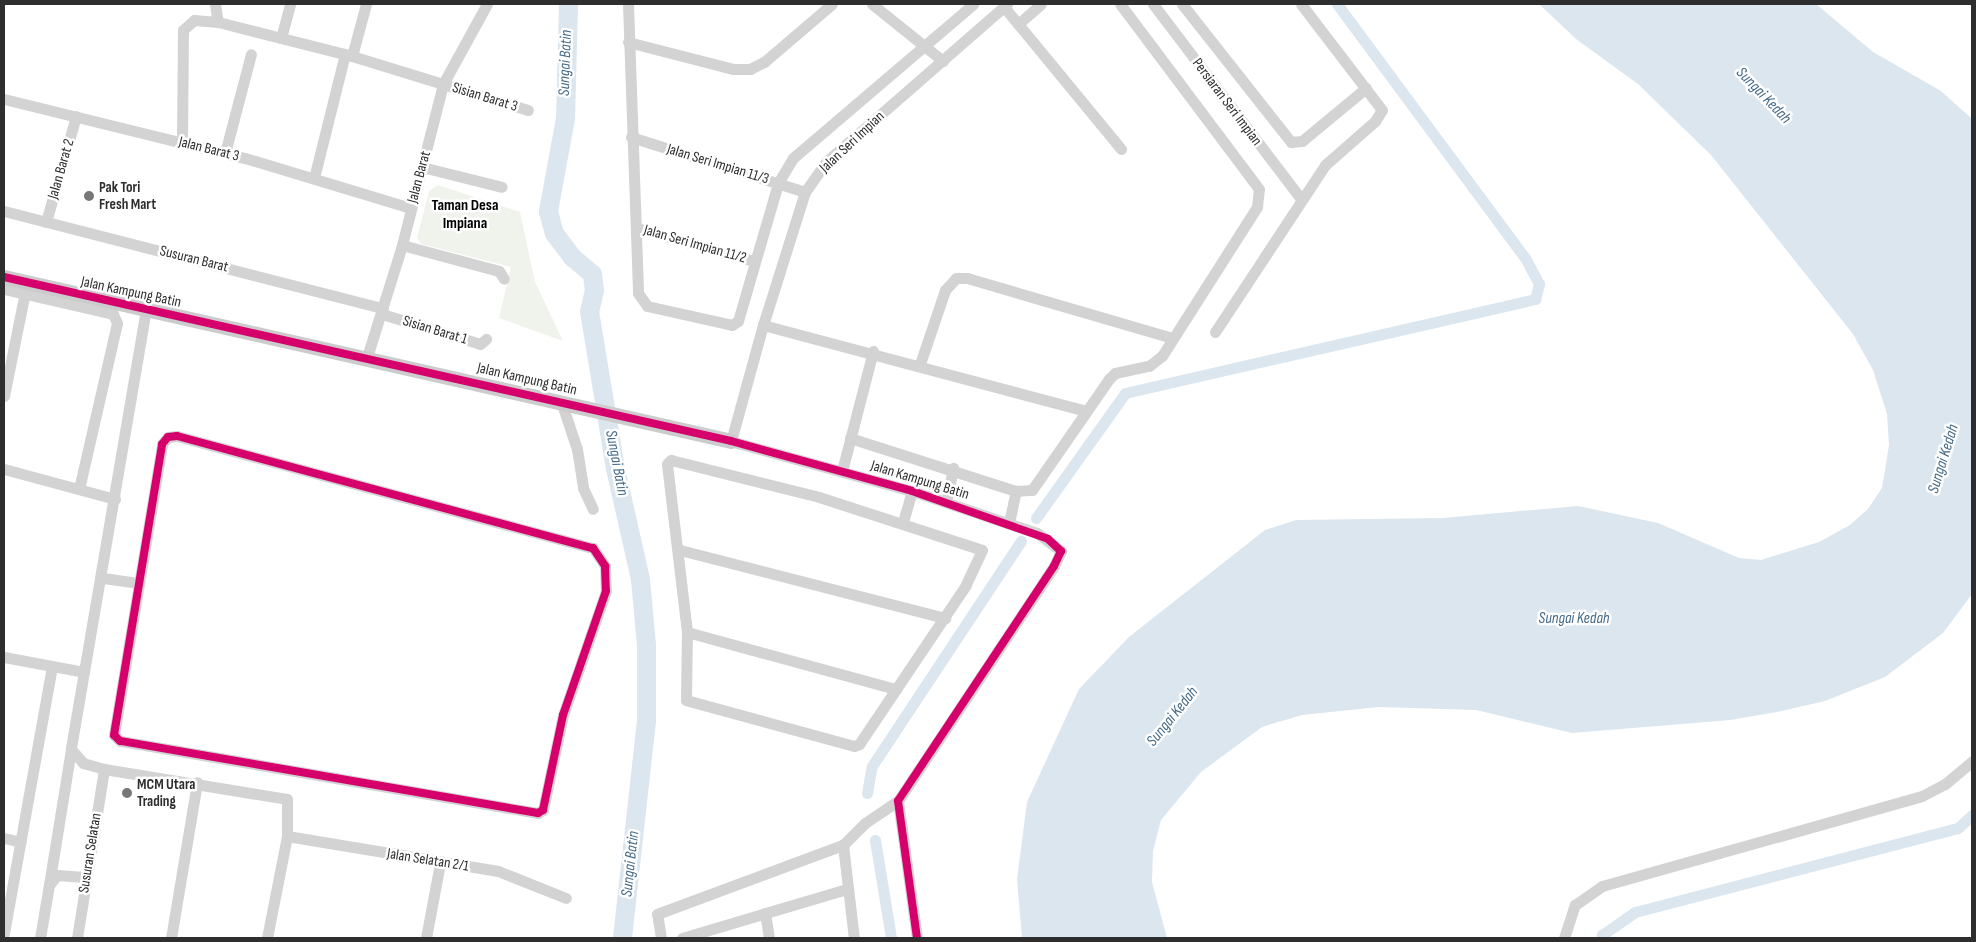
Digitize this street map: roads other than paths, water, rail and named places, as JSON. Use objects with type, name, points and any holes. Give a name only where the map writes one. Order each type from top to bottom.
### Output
[{"type":"street","points":[[215,4],[218,22]]},
{"type":"street","points":[[281,38],[290,4]]},
{"type":"street","points":[[314,178],[348,55],[366,4]]},
{"type":"street","name":"Jalan Barat","points":[[367,357],[402,245],[443,84],[487,4]]},
{"type":"street","points":[[628,4],[631,137],[637,228],[638,293],[642,303],[732,325],[738,321],[778,183],[800,151],[974,4]]},
{"type":"street","points":[[628,42],[733,69],[750,69],[764,62],[832,4]]},
{"type":"street","points":[[872,4],[942,61]]},
{"type":"street","points":[[1018,24],[1041,4]]},
{"type":"street","points":[[850,438],[952,468],[1016,491],[1028,492],[1037,485],[1087,410],[1115,373],[1157,362],[1257,207],[1260,194],[1120,4]]},
{"type":"street","name":"Persiaran Seri Impian","points":[[1153,4],[1302,200]]},
{"type":"street","points":[[1182,4],[1291,142],[1302,141],[1366,88]]},
{"type":"street","points":[[1215,332],[1332,157],[1380,115],[1382,106],[1302,4]]},
{"type":"street","points":[[1006,5],[1018,24],[1121,149]]},
{"type":"street","name":"Jalan Seri Impian","points":[[731,441],[762,325],[805,192],[828,161],[1006,5]]},
{"type":"street","name":"Sisian Barat 3","points":[[182,142],[183,30],[194,20],[218,22],[348,55],[528,110]]},
{"type":"street","points":[[225,153],[251,54]]},
{"type":"street","name":"Jalan Barat 3","points":[[4,99],[225,153],[410,208]]},
{"type":"street","name":"Jalan Barat 2","points":[[46,222],[76,116]]},
{"type":"street","name":"Jalan Seri Impian 11/3","points":[[631,137],[805,192]]},
{"type":"street","points":[[422,167],[502,187]]},
{"type":"street","name":"Susuran Barat","points":[[4,211],[382,311]]},
{"type":"street","name":"Jalan Seri Impian 11/2","points":[[637,228],[754,261]]},
{"type":"street","points":[[402,245],[499,271],[504,278]]},
{"type":"street","name":"Jalan Kampung Batin","points":[[4,277],[26,288],[146,309],[367,357],[731,441],[912,491],[1037,533],[1057,545],[1059,558],[898,801]]},
{"type":"street","points":[[920,364],[945,290],[956,278],[967,278],[1172,338]]},
{"type":"street","points":[[4,396],[26,288]]},
{"type":"street","points":[[4,289],[26,288],[113,314],[117,323],[79,489]]},
{"type":"street","points":[[40,938],[84,672],[103,578],[146,309]]},
{"type":"street","name":"Sisian Barat 1","points":[[382,311],[480,344],[486,339]]},
{"type":"street","points":[[762,325],[873,351],[1087,410]]},
{"type":"street","points":[[842,471],[873,351]]},
{"type":"street","points":[[561,401],[577,449],[584,488],[593,509]]},
{"type":"street","points":[[178,436],[586,544],[600,557],[607,577],[606,591],[563,715],[547,803],[538,813],[125,745],[114,735],[138,583],[162,444],[168,437],[178,436]]},
{"type":"street","points":[[671,460],[903,522],[982,550],[966,585],[864,738],[854,746],[691,704],[684,696],[687,632],[680,550],[672,510],[667,464],[671,460]]},
{"type":"street","points":[[946,502],[952,468]]},
{"type":"street","points":[[4,469],[115,499]]},
{"type":"street","points":[[903,522],[912,491]]},
{"type":"street","points":[[1009,523],[1016,491]]},
{"type":"street","points":[[680,550],[944,618]]},
{"type":"street","points":[[103,578],[138,583]]},
{"type":"street","points":[[687,632],[896,689]]},
{"type":"street","points":[[4,657],[84,672]]},
{"type":"street","points":[[4,933],[52,667]]},
{"type":"street","points":[[71,749],[83,763],[104,768],[197,782],[287,799],[287,836],[268,938]]},
{"type":"street","points":[[1564,938],[1575,905],[1602,886],[1922,796],[1945,784],[1972,761]]},
{"type":"street","name":"Susuran Selatan","points":[[77,938],[85,877],[104,768]]},
{"type":"street","points":[[171,938],[197,782]]},
{"type":"street","points":[[660,938],[657,914],[843,845],[865,823],[898,801],[917,938]]},
{"type":"street","name":"Jalan Selatan 2/1","points":[[287,836],[440,863],[498,871],[566,898]]},
{"type":"street","points":[[4,838],[21,842]]},
{"type":"street","points":[[843,845],[846,889],[854,938]]},
{"type":"street","points":[[426,938],[440,863]]},
{"type":"street","points":[[49,885],[57,875],[85,877]]},
{"type":"street","points":[[682,938],[846,889]]},
{"type":"street","points":[[765,912],[769,938]]},
{"type":"water","name":"Sungai Kedah","points":[[1539,4],[1816,4],[1873,52],[1941,91],[1972,119],[1972,594],[1943,633],[1885,677],[1825,701],[1777,712],[1730,720],[1572,733],[1476,710],[1379,707],[1302,715],[1262,727],[1201,772],[1161,820],[1153,851],[1152,882],[1167,938],[1022,938],[1017,879],[1027,802],[1079,689],[1129,637],[1265,530],[1296,520],[1443,518],[1578,506],[1658,523],[1739,558],[1761,560],[1819,542],[1850,525],[1868,509],[1882,488],[1889,445],[1887,414],[1873,370],[1853,334],[1711,155],[1638,84],[1576,39]]},
{"type":"waterway","name":"Sungai Batin","points":[[568,4],[565,118],[548,211],[554,233],[572,257],[592,274],[594,290],[589,311],[615,468],[640,579],[646,645],[646,720],[622,938]]},
{"type":"waterway","points":[[1036,518],[1125,393],[1535,299],[1539,284],[1525,258],[1337,4]]},
{"type":"waterway","points":[[867,793],[872,766],[1021,541]]},
{"type":"waterway","points":[[1604,938],[1602,935],[1635,912],[1958,828],[1972,815]]},
{"type":"waterway","points":[[875,840],[891,938]]},
{"type":"place","name":"Pak Tori Fresh Mart","points":[[89,196]]},
{"type":"place","name":"MCM Utara Trading","points":[[127,793]]},
{"type":"district","name":"Taman Desa Impiana","points":[[465,215]]}]
